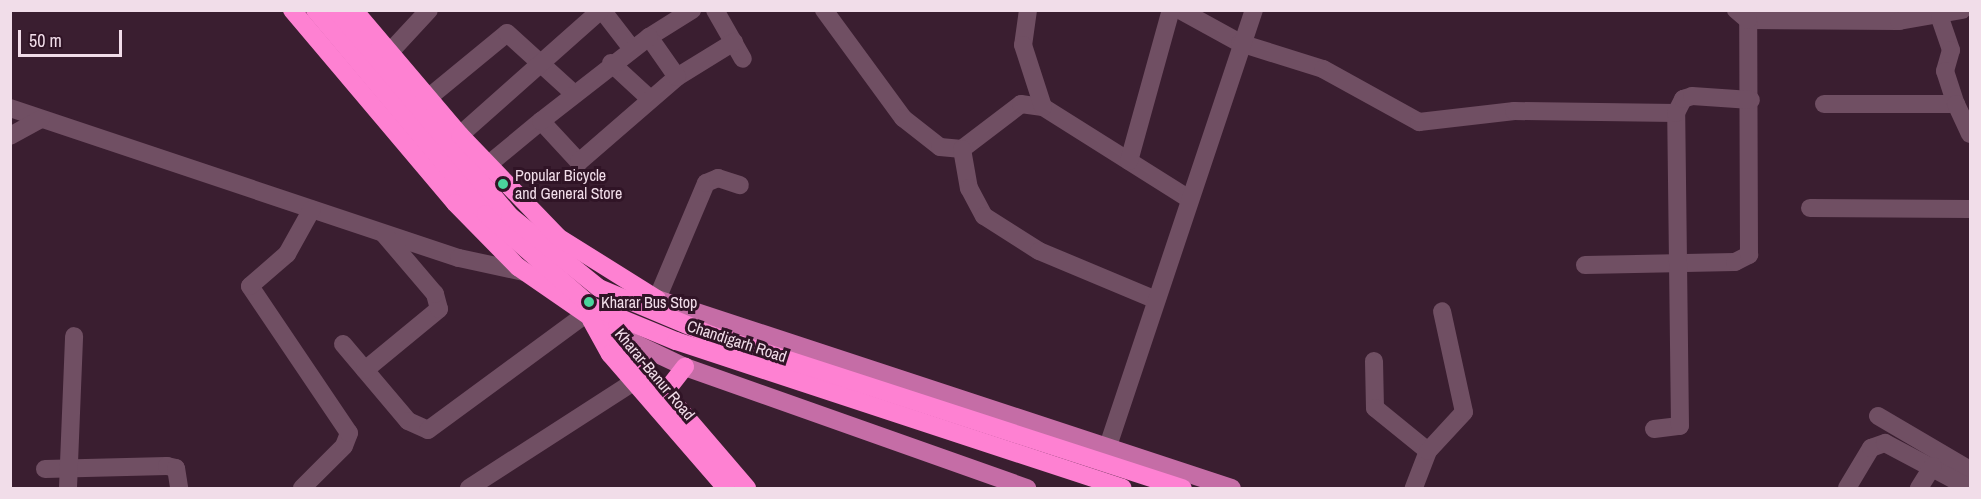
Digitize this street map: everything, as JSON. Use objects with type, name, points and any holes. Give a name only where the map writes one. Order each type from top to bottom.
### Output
[{"type":"highway","points":[[292,10],[455,203],[531,276],[587,319],[615,334],[666,391],[747,489]]},
{"type":"highway","name":"Chandigarh Road","points":[[315,10],[486,214],[591,306],[676,341],[1122,489]]},
{"type":"highway","points":[[336,10],[510,216],[599,288],[711,335],[1183,489]]},
{"type":"highway","points":[[354,10],[460,135],[570,246],[610,274],[657,299]]},
{"type":"highway","points":[[587,319],[610,274]]},
{"type":"highway","points":[[615,334],[630,285]]},
{"type":"highway","name":"Kharar-Banur Road","points":[[587,319],[610,354],[726,489]]},
{"type":"highway","points":[[666,391],[686,367]]},
{"type":"main road","points":[[657,299],[1232,489]]},
{"type":"main road","points":[[615,334],[686,367],[1027,489]]},
{"type":"street","points":[[390,52],[429,10]]},
{"type":"street","points":[[460,135],[602,10],[632,49]]},
{"type":"street","points":[[489,164],[572,92],[649,37],[692,10]]},
{"type":"street","points":[[715,10],[743,59]]},
{"type":"street","points":[[824,10],[903,118],[940,147],[962,149],[1021,104],[1043,107],[1189,199]]},
{"type":"street","points":[[1028,10],[1023,45],[1043,107]]},
{"type":"street","points":[[1129,161],[1171,10]]},
{"type":"street","points":[[1180,10],[1240,43],[1323,69],[1419,122],[1554,110],[1676,112]]},
{"type":"street","points":[[1585,265],[1735,262],[1749,255],[1751,100],[1744,14],[1940,18],[1962,10]]},
{"type":"street","points":[[1107,449],[1240,43],[1247,15]]},
{"type":"street","points":[[1940,18],[1951,50],[1946,78],[1971,134]]},
{"type":"street","points":[[428,98],[501,35],[513,35],[572,92]]},
{"type":"street","points":[[649,37],[677,77]]},
{"type":"street","points":[[541,121],[579,162],[648,97],[734,42]]},
{"type":"street","points":[[611,63],[648,97]]},
{"type":"street","points":[[1654,429],[1680,426],[1676,112],[1683,99],[1692,96],[1751,100]]},
{"type":"street","points":[[1824,104],[1956,104]]},
{"type":"street","points":[[10,108],[383,233],[531,276],[570,246]]},
{"type":"street","points":[[10,136],[41,119]]},
{"type":"street","points":[[962,149],[969,188],[984,216],[1039,251],[1156,300]]},
{"type":"street","points":[[657,299],[706,183],[718,178],[740,185]]},
{"type":"street","points":[[1810,208],[1971,209]]},
{"type":"street","points":[[302,489],[344,446],[349,433],[250,286],[287,254],[312,209]]},
{"type":"street","points":[[366,370],[439,309],[435,294],[383,233]]},
{"type":"street","points":[[1414,489],[1428,451],[1464,412],[1443,311]]},
{"type":"street","points":[[343,344],[408,421],[428,430],[587,319]]},
{"type":"street","points":[[68,489],[74,336]]},
{"type":"street","points":[[1374,361],[1375,408],[1428,451]]},
{"type":"street","points":[[469,489],[635,381]]},
{"type":"street","points":[[1878,416],[1971,470]]},
{"type":"street","points":[[1847,489],[1876,445],[1895,444],[1971,488]]},
{"type":"street","points":[[45,469],[166,466],[176,468],[179,489]]},
{"type":"street","points":[[1920,489],[1933,466]]},
{"type":"place","name":"Popular Bicycle and General Store","points":[[503,184]]},
{"type":"place","name":"Kharar Bus Stop","points":[[589,302]]}]
